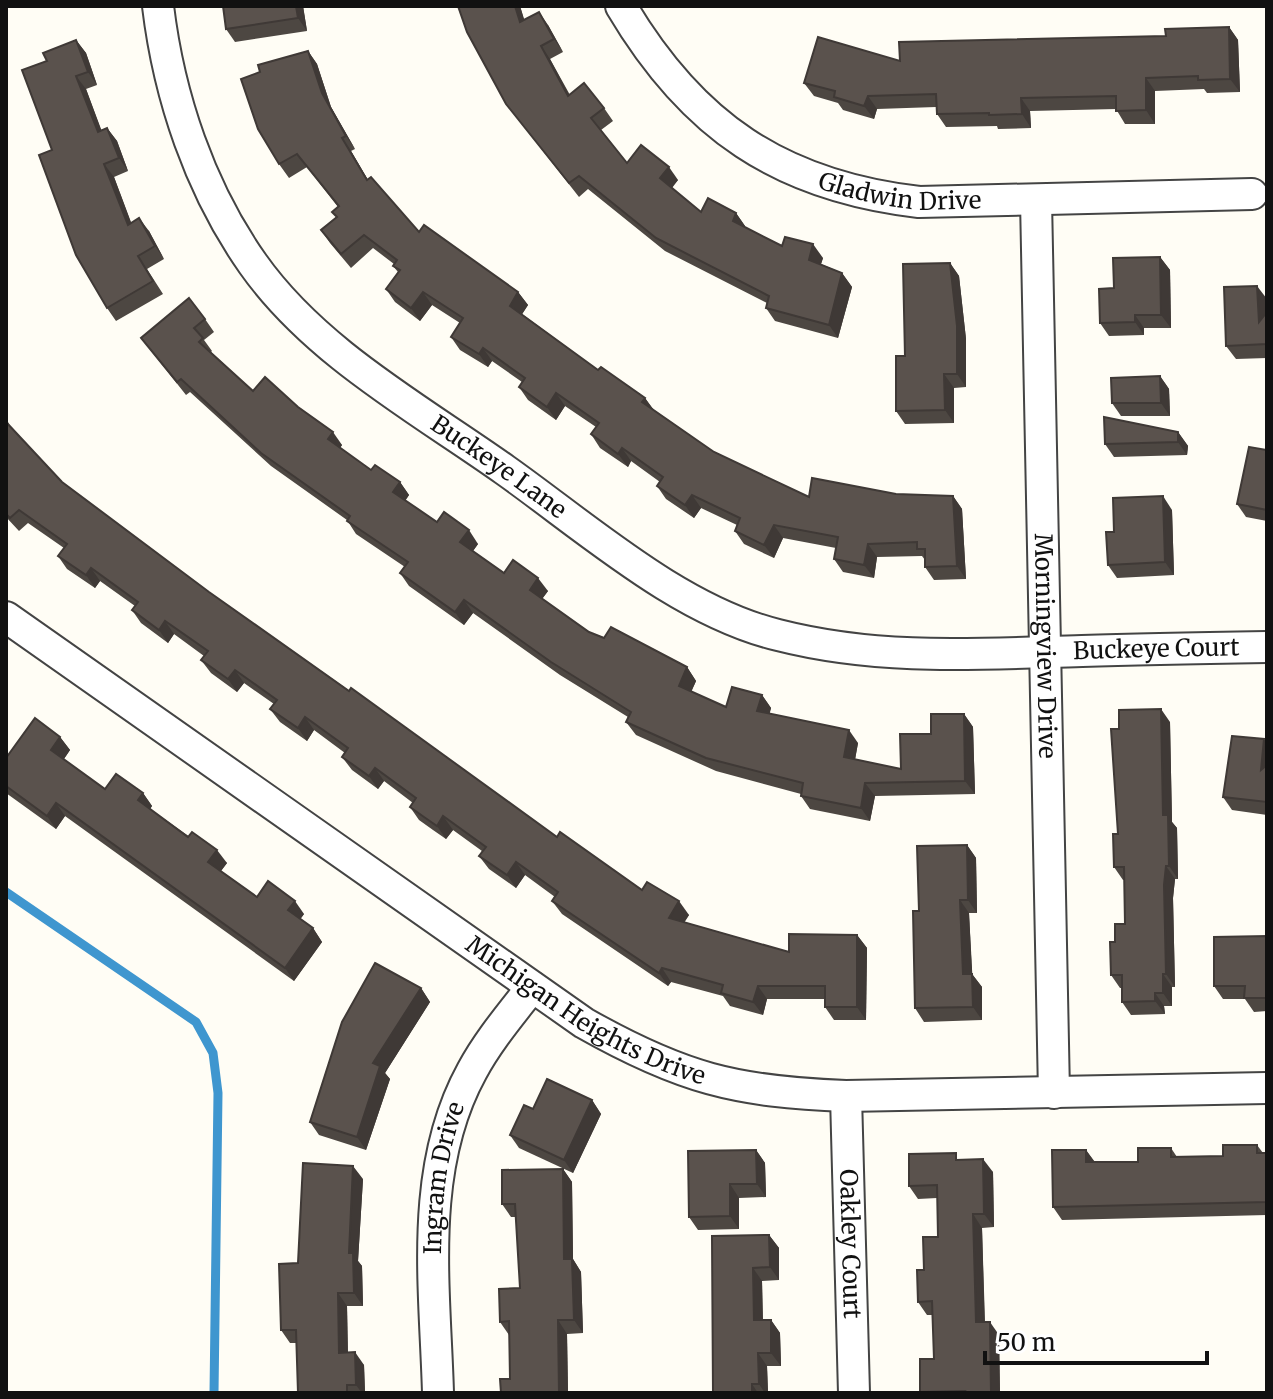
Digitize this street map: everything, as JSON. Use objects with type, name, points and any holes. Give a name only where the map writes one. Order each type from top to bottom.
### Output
[{"type":"street","name":"Buckeye Lane","points":[[158,6],[178,107],[205,178],[233,234],[278,295],[336,350],[679,593],[734,620],[773,634],[869,652],[960,656],[1045,652]]},
{"type":"street","name":"Gladwin Drive","points":[[621,6],[673,83],[706,116],[750,148],[827,183],[885,198],[919,202],[1252,194]]},
{"type":"street","name":"Morningview Drive","points":[[1036,200],[1054,1093]]},
{"type":"street","name":"Michigan Heights Drive","points":[[6,617],[584,1023],[626,1047],[691,1075],[781,1093],[846,1096],[1267,1088]]},
{"type":"street","name":"Buckeye Court","points":[[1045,652],[1267,647]]},
{"type":"street","name":"Ingram Drive","points":[[438,1393],[433,1202],[451,1116],[472,1071],[532,987]]},
{"type":"street","name":"Oakley Court","points":[[846,1096],[854,1393]]},
{"type":"building","points":[[223,6],[296,6],[298,18],[226,29]]},
{"type":"building","points":[[458,6],[515,6],[520,22],[539,12],[554,39],[541,46],[568,96],[584,83],[604,108],[591,118],[627,163],[641,145],[669,167],[660,178],[701,212],[708,198],[736,213],[733,221],[782,246],[785,237],[813,244],[809,260],[842,273],[829,325],[766,308],[769,296],[656,238],[579,176],[569,183],[506,104],[467,32]]},
{"type":"building","points":[[1229,27],[1230,79],[1198,80],[1198,76],[1146,78],[1146,110],[1116,111],[1116,96],[1021,98],[1022,114],[937,114],[936,94],[868,96],[864,106],[834,97],[835,91],[804,83],[818,37],[900,61],[899,42],[1166,36],[1165,29]]},
{"type":"building","points":[[76,40],[88,72],[76,76],[98,132],[107,128],[119,158],[104,164],[128,225],[139,218],[155,246],[138,256],[153,281],[107,308],[76,255],[39,155],[52,150],[22,70],[47,61],[43,53]]},
{"type":"building","points":[[308,51],[322,93],[346,136],[342,138],[367,180],[371,177],[419,232],[424,225],[518,292],[510,306],[598,370],[601,367],[645,398],[642,402],[714,452],[809,497],[812,478],[896,494],[953,496],[957,566],[925,567],[925,549],[917,549],[917,542],[868,544],[864,565],[834,559],[838,537],[774,525],[764,545],[735,531],[740,518],[692,495],[685,505],[657,486],[663,477],[622,448],[618,454],[591,434],[599,423],[556,393],[547,407],[519,387],[525,378],[483,348],[479,354],[451,337],[463,318],[423,292],[411,308],[386,289],[400,270],[393,266],[397,260],[364,235],[341,254],[321,230],[337,217],[332,212],[339,206],[297,154],[279,164],[258,129],[241,79],[260,72],[258,65]]},
{"type":"building","points":[[1160,257],[1161,315],[1135,315],[1135,322],[1100,323],[1099,289],[1114,288],[1113,258]]},
{"type":"building","points":[[950,263],[957,326],[957,374],[944,374],[945,410],[896,411],[896,356],[905,356],[903,264]]},
{"type":"building","points":[[1257,286],[1259,322],[1267,312],[1267,344],[1226,346],[1224,287]]},
{"type":"building","points":[[189,298],[205,319],[194,328],[203,338],[199,342],[253,391],[265,377],[298,407],[333,432],[328,439],[371,470],[375,465],[400,482],[393,492],[437,522],[444,512],[469,530],[460,542],[504,573],[513,560],[538,578],[530,590],[589,632],[604,638],[611,627],[687,667],[679,686],[726,707],[732,687],[762,695],[757,711],[849,730],[844,757],[901,769],[900,734],[931,734],[931,714],[964,714],[965,781],[865,783],[861,808],[801,796],[803,783],[706,758],[626,722],[631,712],[551,662],[464,600],[455,612],[400,573],[408,562],[347,521],[350,516],[261,453],[181,379],[177,382],[141,338]]},
{"type":"building","points":[[1160,376],[1161,403],[1112,403],[1111,378]]},
{"type":"building","points":[[1104,417],[1178,432],[1178,442],[1105,444]]},
{"type":"building","points":[[6,422],[62,482],[209,592],[349,691],[351,688],[557,837],[560,832],[642,890],[647,882],[679,901],[669,918],[789,952],[789,934],[857,935],[857,1007],[825,1007],[825,986],[758,986],[753,1002],[721,993],[723,985],[662,968],[659,973],[552,901],[558,892],[516,862],[507,875],[479,856],[486,847],[443,816],[437,826],[410,807],[416,798],[375,768],[369,776],[342,757],[348,748],[305,717],[298,728],[270,709],[277,700],[235,670],[228,679],[201,660],[208,651],[165,621],[159,630],[132,610],[138,602],[91,568],[86,575],[58,556],[67,544],[19,510],[10,518],[6,514]]},
{"type":"building","points":[[1249,447],[1267,450],[1267,510],[1237,504]]},
{"type":"building","points":[[1163,496],[1165,562],[1108,565],[1106,532],[1114,532],[1113,498]]},
{"type":"building","points":[[1161,709],[1163,815],[1168,815],[1169,866],[1166,866],[1164,885],[1166,974],[1163,974],[1163,993],[1155,993],[1155,1001],[1122,1002],[1122,975],[1111,975],[1110,942],[1115,942],[1115,924],[1125,924],[1124,867],[1114,867],[1113,834],[1118,834],[1111,729],[1119,729],[1119,710]]},
{"type":"building","points":[[35,718],[60,737],[51,750],[105,789],[116,774],[143,793],[138,800],[188,837],[192,832],[217,850],[208,862],[257,897],[268,881],[295,901],[288,910],[313,928],[285,968],[56,803],[47,816],[6,786],[6,758]]},
{"type":"building","points":[[1232,736],[1264,739],[1261,770],[1267,765],[1267,802],[1223,797]]},
{"type":"building","points":[[967,845],[968,900],[960,900],[963,974],[972,974],[973,1007],[915,1008],[913,911],[919,911],[917,846]]},
{"type":"building","points":[[1267,936],[1267,998],[1244,998],[1245,986],[1214,986],[1214,937]]},
{"type":"building","points":[[375,963],[421,988],[373,1063],[380,1066],[357,1137],[310,1122],[342,1022]]},
{"type":"building","points":[[547,1079],[592,1100],[564,1160],[510,1135],[524,1105],[533,1109]]},
{"type":"building","points":[[1223,1145],[1257,1145],[1257,1153],[1267,1153],[1267,1202],[1053,1207],[1052,1150],[1086,1150],[1086,1162],[1138,1162],[1138,1148],[1171,1148],[1171,1157],[1223,1156]]},
{"type":"building","points":[[756,1150],[757,1184],[730,1184],[730,1216],[689,1217],[688,1151]]},
{"type":"building","points":[[956,1153],[956,1160],[983,1159],[984,1214],[973,1214],[976,1322],[990,1322],[991,1393],[920,1392],[920,1359],[934,1359],[932,1301],[918,1302],[917,1270],[924,1270],[923,1237],[938,1237],[937,1185],[909,1186],[909,1154]]},
{"type":"building","points":[[303,1163],[353,1166],[349,1253],[353,1253],[354,1293],[338,1293],[339,1353],[355,1352],[356,1385],[347,1385],[347,1393],[298,1393],[296,1330],[281,1330],[279,1264],[298,1263]]},
{"type":"building","points":[[563,1169],[564,1259],[572,1259],[574,1320],[558,1320],[559,1393],[501,1393],[500,1379],[510,1379],[509,1321],[500,1322],[499,1289],[520,1288],[515,1204],[502,1204],[502,1170]]},
{"type":"building","points":[[769,1235],[770,1267],[753,1268],[754,1320],[771,1320],[771,1353],[758,1353],[759,1384],[752,1384],[752,1393],[713,1393],[712,1236]]},
{"type":"waterway","points":[[6,892],[196,1022],[213,1053],[218,1093],[214,1393]]}]
